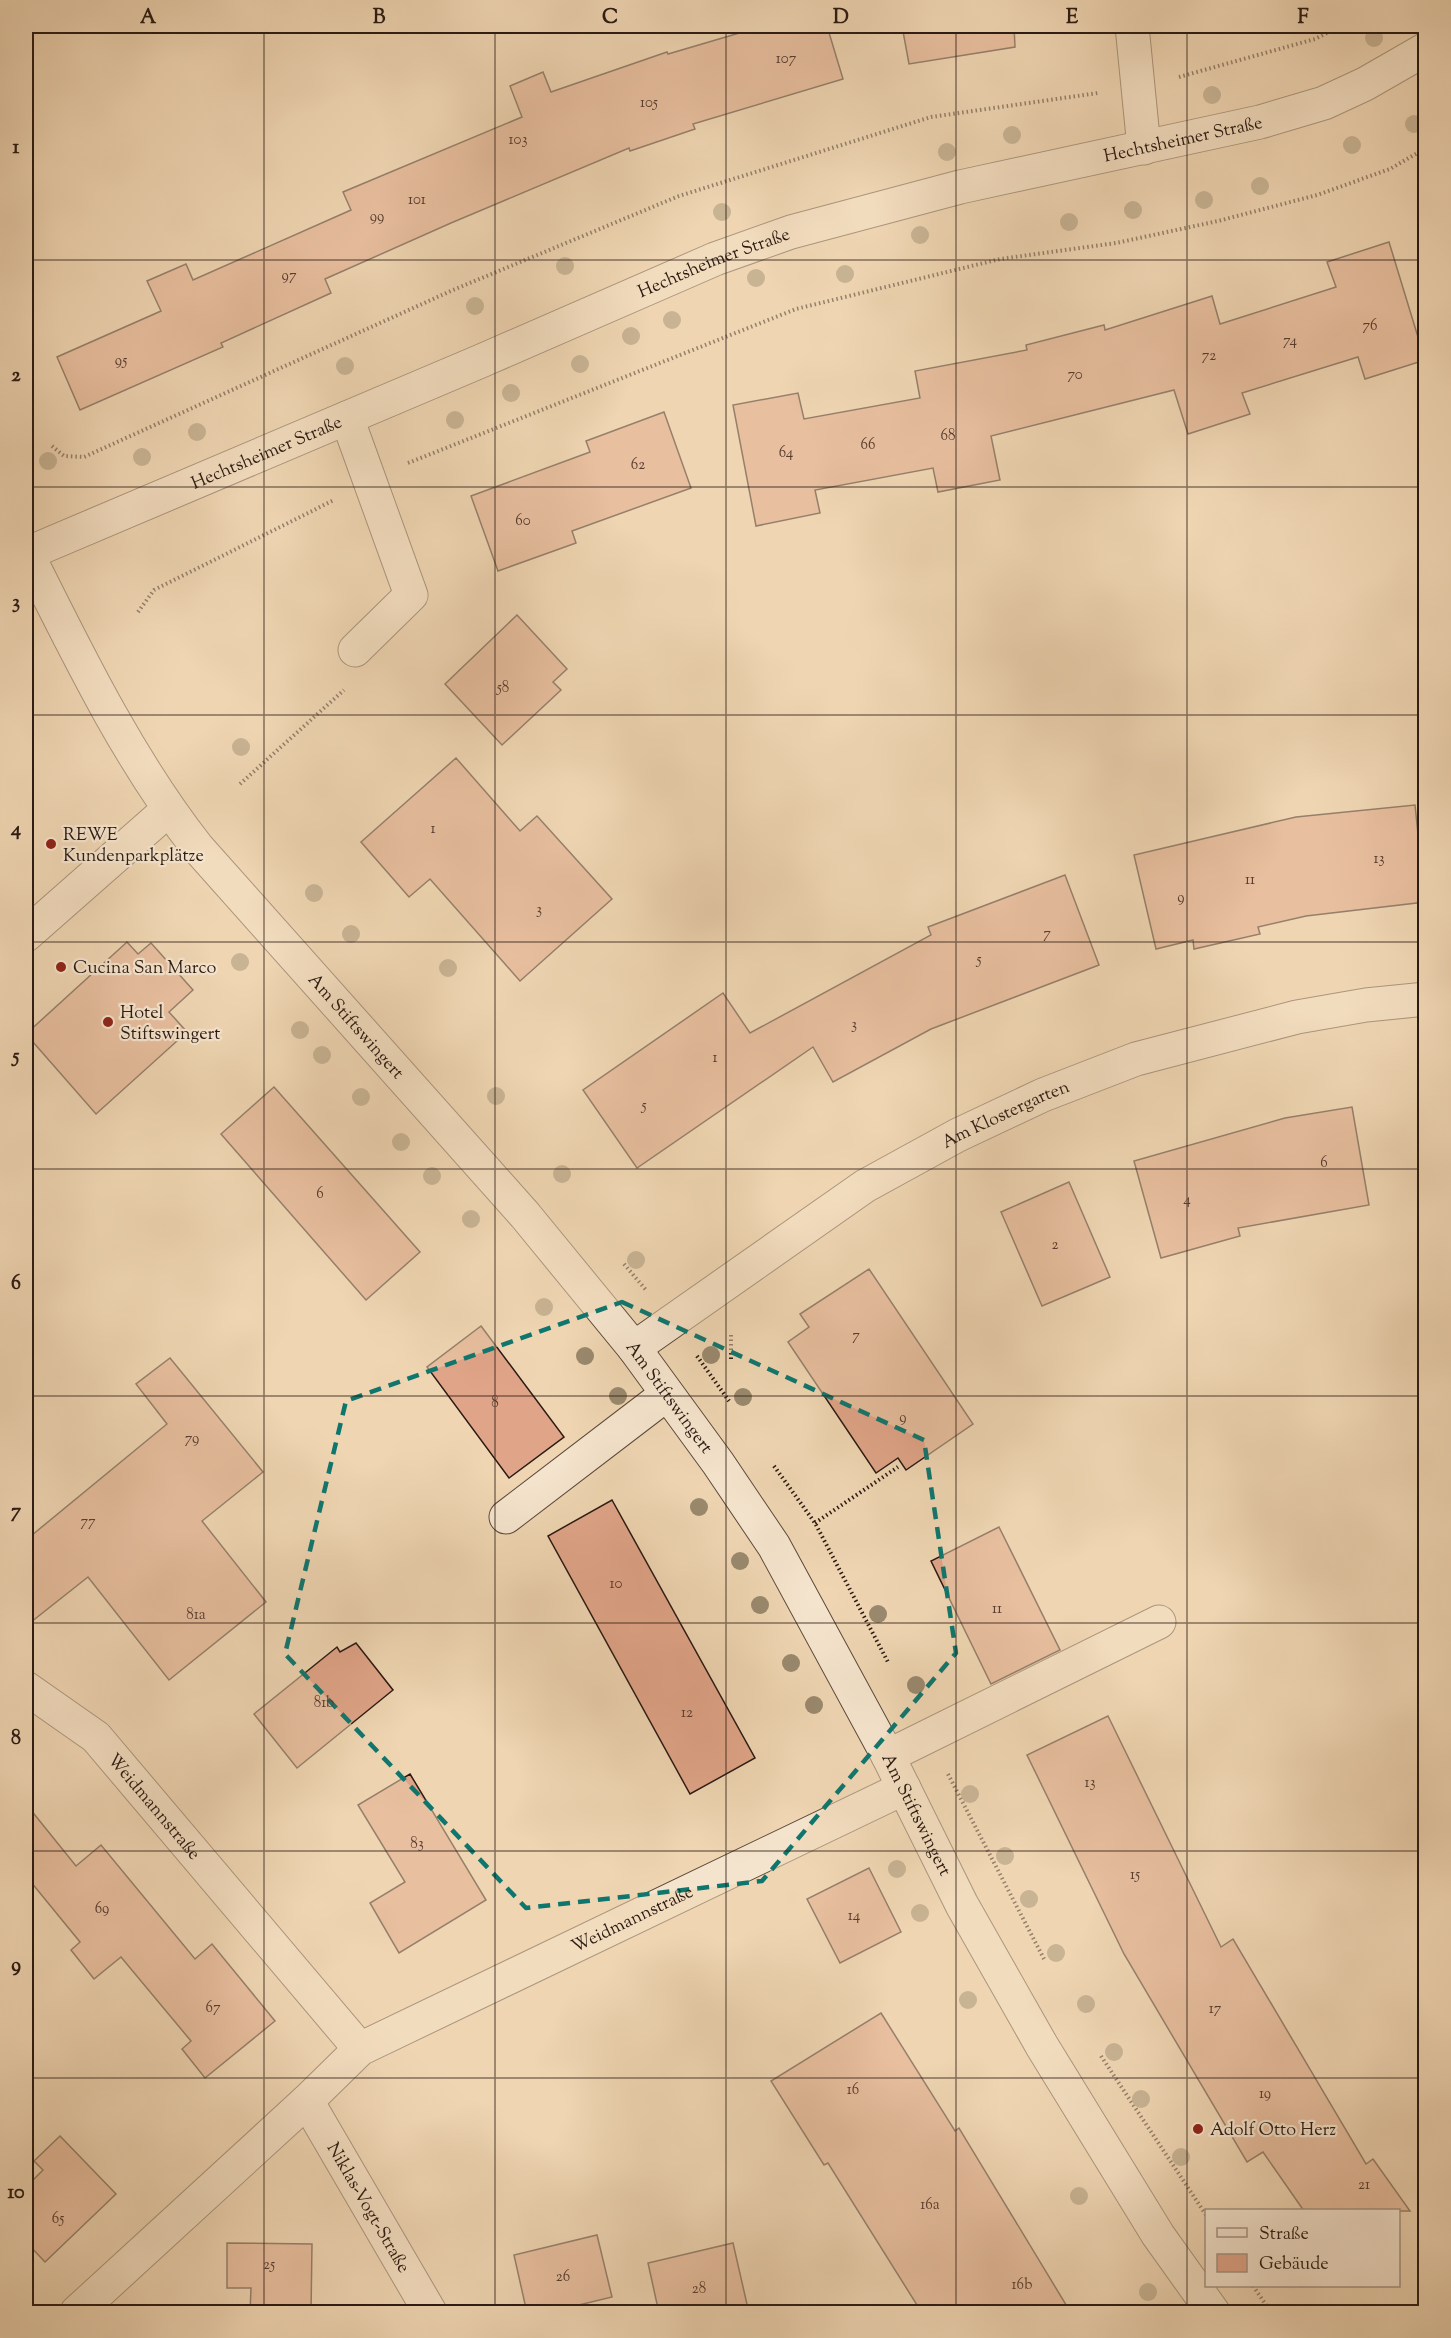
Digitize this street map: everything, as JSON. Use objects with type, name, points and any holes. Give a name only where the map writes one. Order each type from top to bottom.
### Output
[{"type":"street","points":[[1132,26],[1144,148]]},
{"type":"street","name":"Hechtsheimer Straße","points":[[26,553],[347,418],[715,259],[791,232],[960,188],[1260,122],[1324,103],[1365,84],[1425,50]]},
{"type":"street","points":[[347,418],[411,595],[355,650]]},
{"type":"street","name":"Am Stiftswingert","points":[[26,553],[113,718],[168,810],[205,856],[525,1215],[634,1348],[718,1463],[774,1546],[888,1756],[962,1905],[1042,2046],[1158,2235],[1213,2313]]},
{"type":"street","points":[[26,935],[168,810]]},
{"type":"street","name":"Am Klostergarten","points":[[634,1348],[865,1186],[957,1135],[1043,1095],[1136,1059],[1297,1017],[1366,1005],[1425,999]]},
{"type":"street","points":[[506,1517],[667,1394]]},
{"type":"street","points":[[888,1756],[1159,1623]]},
{"type":"street","name":"Weidmannstraße","points":[[26,1688],[96,1737],[360,2049]]},
{"type":"street","name":"Weidmannstraße","points":[[81,2311],[307,2102],[360,2049],[904,1788]]},
{"type":"street","name":"Niklas-Vogt-Straße","points":[[307,2102],[430,2313]]},
{"type":"path","points":[[52,446],[64,456],[84,457],[453,290],[679,196],[931,117],[1138,88],[1315,39],[1341,26]]},
{"type":"path","points":[[138,612],[154,590],[400,466],[796,309],[1000,260],[1116,243],[1229,218],[1317,195],[1390,169],[1425,148]]},
{"type":"path","points":[[731,1359],[730,1334],[733,1327]]},
{"type":"path","points":[[815,1523],[898,1467]]},
{"type":"path","points":[[1254,2287],[1271,2313]]},
{"type":"highlighted area","points":[[622,1302],[924,1440],[956,1653],[762,1881],[526,1908],[285,1654],[346,1401]]},
{"type":"building","points":[[763,26],[827,26],[843,79],[693,124],[695,129],[630,151],[629,148],[451,223],[325,279],[331,293],[221,343],[223,347],[80,410],[57,357],[161,311],[147,281],[186,264],[193,280],[351,210],[343,192],[522,117],[510,86],[543,72],[551,92],[667,52],[668,54]]},
{"type":"building","points":[[902,26],[1014,26],[1015,47],[909,64]]},
{"type":"building","points":[[1389,242],[1425,360],[1365,379],[1358,357],[1242,393],[1250,414],[1188,434],[1174,390],[991,436],[1000,480],[938,492],[933,468],[815,490],[820,513],[756,526],[733,405],[798,393],[804,419],[920,398],[915,371],[1027,350],[1026,345],[1104,325],[1105,330],[1212,296],[1220,324],[1336,287],[1327,262]]},
{"type":"building","points":[[664,412],[691,488],[572,531],[576,543],[498,571],[471,496],[590,452],[586,441]]},
{"type":"building","points":[[517,615],[567,669],[553,682],[561,690],[502,745],[445,684]]},
{"type":"building","points":[[456,758],[520,831],[537,816],[612,899],[520,981],[430,879],[409,897],[361,842]]},
{"type":"building","points":[[1415,805],[1425,902],[1306,916],[1258,927],[1260,934],[1194,949],[1193,940],[1156,949],[1134,855],[1296,817]]},
{"type":"building","points":[[1065,875],[1099,965],[931,1029],[833,1082],[813,1047],[637,1168],[583,1090],[723,993],[750,1033],[931,935],[928,927]]},
{"type":"building","name":"Hotel Stiftswingert","points":[[127,942],[138,954],[151,943],[193,990],[169,1012],[187,1032],[96,1114],[26,1034]]},
{"type":"building","points":[[274,1087],[420,1252],[366,1300],[221,1134]]},
{"type":"building","points":[[1352,1107],[1369,1205],[1238,1228],[1240,1236],[1161,1258],[1134,1161],[1285,1118]]},
{"type":"building","points":[[1069,1182],[1110,1277],[1042,1306],[1001,1212]]},
{"type":"building","points":[[869,1269],[973,1424],[906,1470],[898,1458],[876,1473],[788,1342],[809,1327],[800,1314]]},
{"type":"building","points":[[481,1326],[564,1437],[509,1478],[427,1367]]},
{"type":"building","points":[[170,1358],[263,1472],[202,1521],[266,1602],[169,1680],[88,1577],[26,1626],[26,1540],[167,1424],[136,1384]]},
{"type":"building","points":[[612,1500],[755,1758],[690,1794],[548,1536]]},
{"type":"building","points":[[999,1527],[1060,1650],[991,1684],[931,1561]]},
{"type":"building","points":[[356,1643],[393,1690],[297,1768],[254,1714],[337,1647],[340,1652]]},
{"type":"building","points":[[1108,1716],[1221,1947],[1233,1939],[1366,2164],[1373,2159],[1410,2211],[1400,2211],[1400,2209],[1303,2209],[1263,2152],[1247,2162],[1124,1954],[1027,1755]]},
{"type":"building","points":[[410,1774],[486,1900],[399,1953],[370,1903],[405,1882],[358,1805]]},
{"type":"building","points":[[26,1804],[76,1866],[101,1845],[195,1959],[212,1944],[275,2021],[205,2078],[182,2049],[191,2041],[121,1957],[94,1979],[71,1950],[80,1942],[26,1876]]},
{"type":"building","points":[[869,1868],[901,1932],[840,1963],[807,1899]]},
{"type":"building","points":[[881,2013],[955,2131],[959,2128],[1071,2313],[922,2313],[828,2163],[824,2165],[771,2081]]},
{"type":"building","points":[[60,2136],[116,2194],[45,2262],[26,2242],[26,2187],[43,2170],[34,2161]]},
{"type":"building","points":[[597,2235],[612,2297],[546,2313],[527,2313],[514,2255]]},
{"type":"building","points":[[227,2243],[312,2244],[311,2313],[250,2313],[251,2288],[227,2288]]},
{"type":"building","points":[[733,2243],[749,2313],[659,2313],[648,2263]]},
{"type":"place","name":"REWE Kundenparkplätze","points":[[51,844]]},
{"type":"place","name":"Cucina San Marco","points":[[61,967]]},
{"type":"place","name":"Hotel Stiftswingert","points":[[108,1022]]},
{"type":"place","name":"Adolf Otto Herz","points":[[1198,2129]]}]
